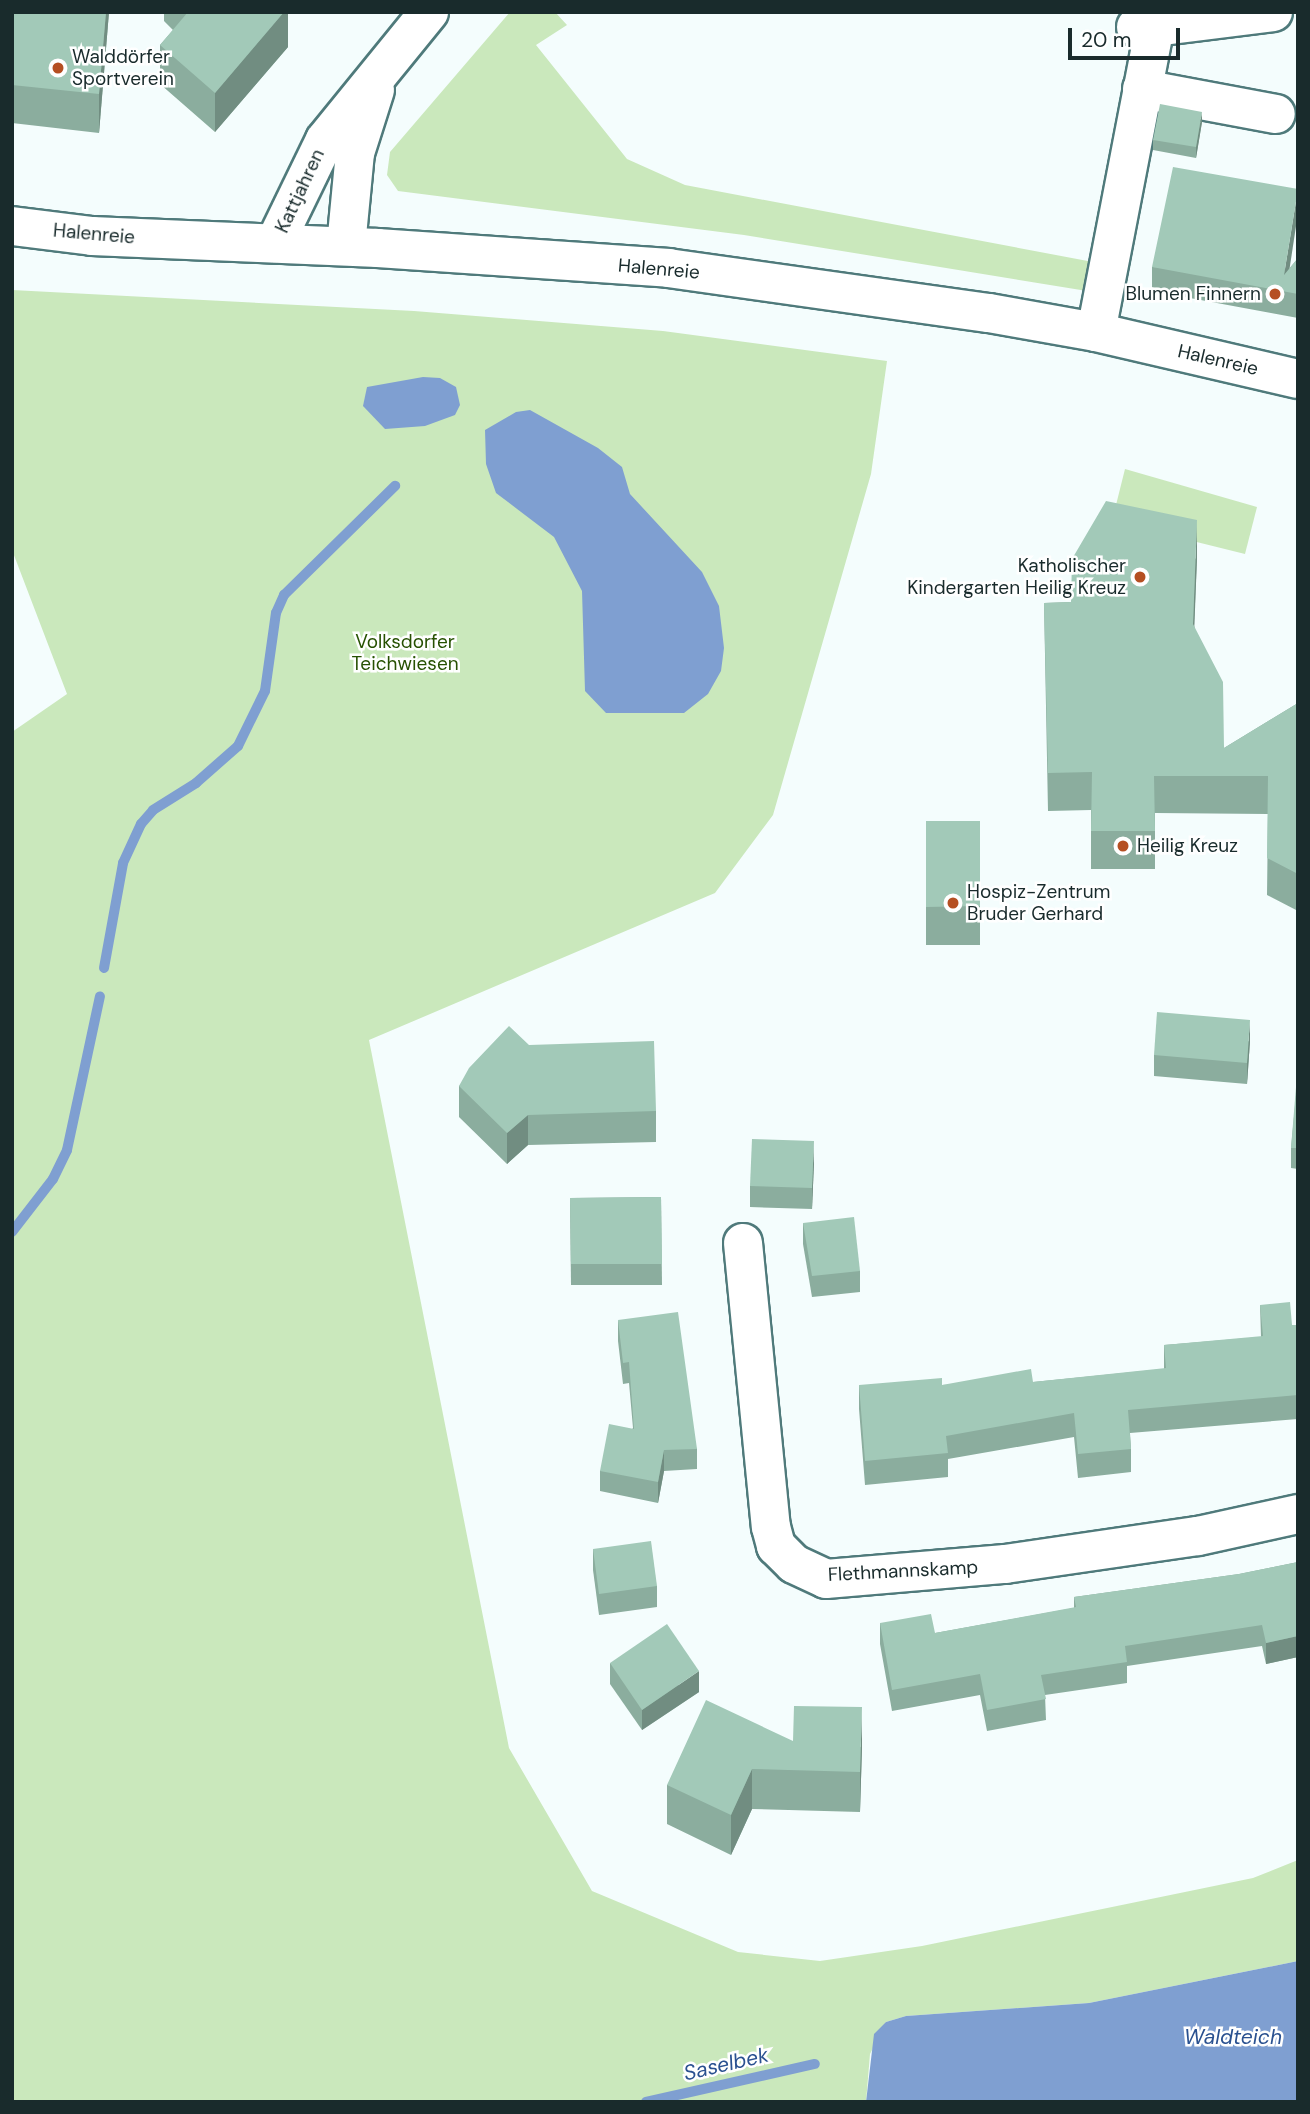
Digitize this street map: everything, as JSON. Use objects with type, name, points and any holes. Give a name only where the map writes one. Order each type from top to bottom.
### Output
[{"type":"street","name":"Kattjahren","points":[[275,243],[313,158],[341,117],[380,75],[429,12]]},
{"type":"street","points":[[1096,332],[1142,89],[1145,27],[1273,12]]},
{"type":"street","name":"Kattjahren","points":[[346,246],[355,153],[380,75]]},
{"type":"street","points":[[1142,89],[1276,114]]},
{"type":"street","name":"Halenreie","points":[[12,226],[92,236],[346,246],[668,268],[860,292],[1096,332],[1298,379]]},
{"type":"street","name":"Flethmannskamp","points":[[743,1243],[771,1527],[776,1546],[794,1564],[826,1579],[991,1566],[1198,1536],[1298,1514]]},
{"type":"green space","points":[[510,12],[555,12],[567,25],[536,45],[627,159],[685,185],[1093,262],[1087,291],[744,235],[398,191],[387,175],[390,152]]},
{"type":"green space","name":"Volksdorfer Teichwiesen","points":[[12,290],[414,311],[663,331],[887,361],[871,474],[773,815],[715,893],[369,1040],[509,1748],[592,1891],[738,1952],[820,1961],[922,1946],[1253,1878],[1298,1860],[1298,1961],[1089,2003],[906,2016],[886,2022],[870,2054],[866,2102],[12,2102],[12,732],[67,694],[12,550]]},
{"type":"green space","points":[[1125,469],[1257,507],[1245,554],[1112,521]]},
{"type":"water","points":[[423,377],[440,378],[456,387],[460,405],[455,415],[425,426],[385,429],[363,406],[367,387]]},
{"type":"water","points":[[530,410],[598,448],[622,467],[630,494],[702,572],[719,606],[724,648],[721,671],[708,694],[684,713],[606,713],[585,691],[582,591],[554,537],[496,493],[486,464],[485,430],[516,412]]},
{"type":"water","name":"Waldteich","points":[[1298,1961],[1298,2102],[866,2102],[874,2034],[886,2022],[906,2016],[1089,2003]]},
{"type":"building","name":"Walddörfer Sportverein","points":[[12,12],[106,12],[99,94],[12,85]]},
{"type":"building","points":[[188,12],[284,12],[215,93],[160,45]]},
{"type":"building","points":[[1160,104],[1202,112],[1196,147],[1153,140]]},
{"type":"building","points":[[1173,167],[1298,189],[1284,275],[1298,258],[1298,294],[1152,267]]},
{"type":"building","points":[[1106,501],[1197,520],[1193,624],[1223,682],[1224,748],[1298,703],[1298,874],[1267,858],[1268,776],[1154,776],[1155,831],[1091,831],[1092,772],[1048,773],[1044,603],[1071,602],[1072,559]]},
{"type":"building","points":[[926,821],[980,821],[980,906],[926,907]]},
{"type":"building","points":[[1157,1012],[1250,1020],[1247,1063],[1154,1055]]},
{"type":"building","points":[[509,1026],[529,1045],[654,1041],[656,1111],[528,1115],[507,1133],[459,1086],[469,1068]]},
{"type":"building","points":[[1297,1075],[1298,1148],[1291,1148]]},
{"type":"building","points":[[752,1139],[814,1141],[812,1188],[750,1186]]},
{"type":"building","points":[[661,1197],[662,1264],[571,1264],[570,1198]]},
{"type":"building","points":[[854,1217],[860,1271],[812,1276],[803,1223]]},
{"type":"building","points":[[1290,1302],[1292,1325],[1298,1325],[1298,1395],[1128,1410],[1131,1449],[1078,1454],[1074,1413],[946,1436],[948,1453],[865,1461],[859,1385],[942,1378],[942,1385],[1031,1369],[1033,1382],[1166,1368],[1164,1345],[1263,1336],[1260,1305]]},
{"type":"building","points":[[678,1312],[697,1449],[664,1450],[658,1482],[600,1471],[609,1424],[634,1429],[629,1362],[623,1363],[618,1320]]},
{"type":"building","points":[[651,1541],[657,1586],[599,1594],[593,1549]]},
{"type":"building","points":[[1298,1562],[1298,1636],[1266,1643],[1262,1625],[1125,1646],[1127,1662],[1041,1675],[1046,1699],[987,1710],[980,1674],[892,1690],[880,1623],[931,1614],[935,1633],[1076,1607],[1074,1597],[1239,1574]]},
{"type":"building","points":[[667,1624],[699,1671],[642,1710],[610,1663]]},
{"type":"building","points":[[706,1700],[793,1741],[794,1706],[862,1707],[860,1772],[752,1769],[731,1815],[667,1785]]},
{"type":"waterway","points":[[104,968],[123,863],[141,824],[153,810],[196,783],[238,746],[265,691],[276,613],[284,595],[395,486]]},
{"type":"waterway","points":[[12,1232],[53,1179],[67,1150],[100,996]]},
{"type":"waterway","name":"Saselbek","points":[[646,2102],[815,2064]]},
{"type":"place","name":"Walddörfer Sportverein","points":[[58,68]]},
{"type":"place","name":"Blumen Finnern","points":[[1275,294]]},
{"type":"place","name":"Katholischer Kindergarten Heilig Kreuz","points":[[1140,577]]},
{"type":"place","name":"Heilig Kreuz","points":[[1123,846]]},
{"type":"place","name":"Hospiz-Zentrum Bruder Gerhard","points":[[953,903]]}]
